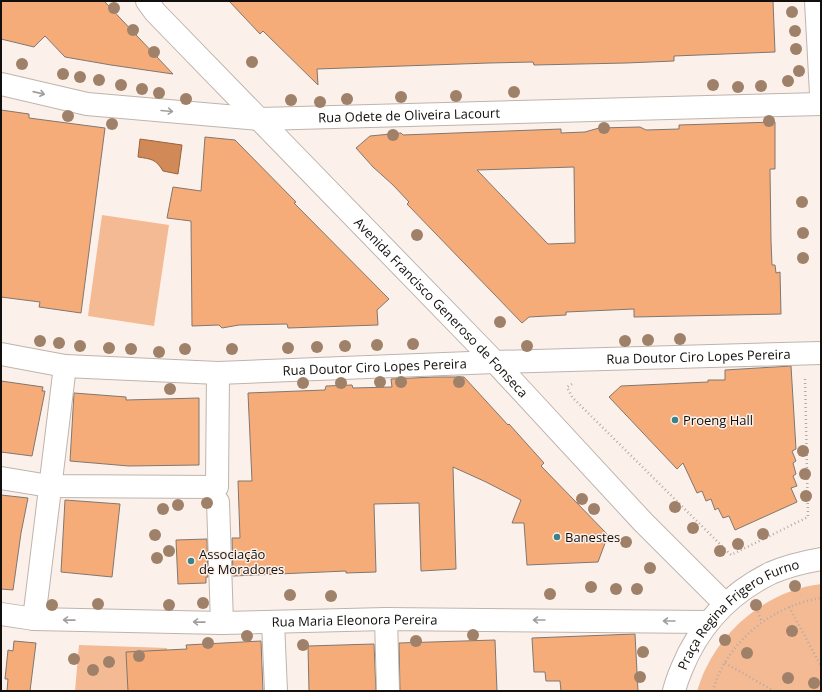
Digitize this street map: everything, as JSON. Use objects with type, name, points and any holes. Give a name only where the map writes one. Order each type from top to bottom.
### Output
[{"type":"street","points":[[816,1],[821,94]]},
{"type":"street","name":"Avenida Francisco Generoso de Fonseca","points":[[147,5],[495,362],[643,522],[725,604]]},
{"type":"street","name":"Rua Odete de Oliveira Lacourt","points":[[1,84],[87,104],[260,120],[821,104]]},
{"type":"street","name":"Rua Doutor Ciro Lopes Pereira","points":[[1,354],[65,366],[218,374],[495,362],[813,353]]},
{"type":"street","points":[[34,619],[65,366]]},
{"type":"street","points":[[1,478],[50,486],[217,487],[218,374]]},
{"type":"street","points":[[218,502],[222,623]]},
{"type":"street","name":"Praça Regina Frigero Furno","points":[[674,691],[689,652],[708,622],[725,604],[747,587],[771,573],[797,564],[821,559]]},
{"type":"street","name":"Rua Maria Eleonora Pereira","points":[[1,614],[34,619],[222,623],[386,619],[708,622]]},
{"type":"street","points":[[386,619],[388,691]]},
{"type":"street","points":[[273,622],[276,691]]},
{"type":"path","points":[[573,384],[567,387],[572,397],[731,555],[808,517],[813,353]]},
{"type":"path","points":[[713,691],[725,663],[740,642],[750,632],[775,614],[789,607],[821,598]]},
{"type":"path","points":[[789,607],[821,666]]},
{"type":"path","points":[[725,663],[774,691]]},
{"type":"shaded area","points":[[140,139],[182,145],[178,174],[163,171],[153,160],[138,157]]},
{"type":"shaded area","points":[[102,215],[169,225],[154,326],[88,316]]},
{"type":"shaded area","points":[[821,584],[821,691],[697,691],[702,676],[715,652],[739,623],[753,611],[785,593],[803,587]]},
{"type":"shaded area","points":[[79,645],[167,648],[169,691],[75,691]]},
{"type":"building","points":[[1,1],[104,1],[173,74],[65,57],[45,36],[34,47],[1,39]]},
{"type":"building","points":[[229,1],[773,1],[775,52],[674,56],[674,61],[626,63],[534,65],[533,62],[317,69],[318,85],[263,31],[260,34]]},
{"type":"building","points":[[1,110],[29,114],[29,118],[105,128],[81,313],[39,307],[40,302],[1,297]]},
{"type":"building","points":[[775,122],[775,169],[770,169],[771,241],[772,265],[775,265],[776,273],[780,272],[781,314],[634,317],[634,309],[566,312],[566,315],[529,317],[522,323],[407,204],[409,202],[356,148],[370,136],[401,133],[403,135],[561,129],[561,133],[585,132],[599,128],[640,127],[646,130],[679,129],[679,125]],"holes":[[[574,167],[575,243],[548,244],[477,170]]]},
{"type":"building","points":[[205,137],[235,140],[296,202],[294,203],[389,299],[377,310],[378,325],[288,328],[287,324],[239,325],[222,328],[219,325],[192,326],[191,221],[167,218],[173,187],[201,191]]},
{"type":"building","points":[[791,366],[796,449],[792,451],[796,461],[793,463],[796,474],[793,476],[797,486],[791,488],[797,502],[735,530],[729,516],[723,518],[718,508],[715,510],[711,499],[706,501],[702,491],[697,493],[683,463],[677,469],[609,397],[621,386],[725,380],[725,370]]},
{"type":"building","points":[[464,377],[544,463],[541,466],[608,535],[598,562],[527,565],[524,523],[512,523],[521,500],[453,467],[456,569],[421,571],[419,503],[374,504],[376,572],[346,573],[346,571],[233,576],[232,538],[240,538],[238,481],[252,481],[248,393],[325,390],[326,386],[352,385],[353,388],[392,387],[391,379]]},
{"type":"building","points":[[1,381],[43,387],[42,391],[45,391],[32,456],[1,452]]},
{"type":"building","points":[[74,393],[126,397],[126,400],[199,398],[199,465],[129,466],[70,461]]},
{"type":"building","points":[[1,495],[28,498],[21,533],[13,590],[1,589]]},
{"type":"building","points":[[65,500],[120,504],[112,577],[61,572]]},
{"type":"building","name":"Associação de Moradores","points":[[207,539],[208,577],[206,577],[206,583],[178,584],[176,540]]},
{"type":"building","points":[[635,634],[638,691],[561,691],[560,681],[546,681],[545,672],[534,672],[532,638]]},
{"type":"building","points":[[495,640],[497,691],[400,691],[399,643]]},
{"type":"building","points":[[14,641],[36,643],[30,691],[7,691],[8,679],[5,679],[8,650],[13,651]]},
{"type":"building","points":[[261,641],[263,691],[128,691],[126,652],[187,649],[186,645]]},
{"type":"building","points":[[374,644],[376,691],[309,691],[308,646]]},
{"type":"place","name":"Proeng Hall","points":[[675,420]]},
{"type":"place","name":"Banestes","points":[[557,537]]},
{"type":"place","name":"Associação de Moradores","points":[[191,561]]}]
